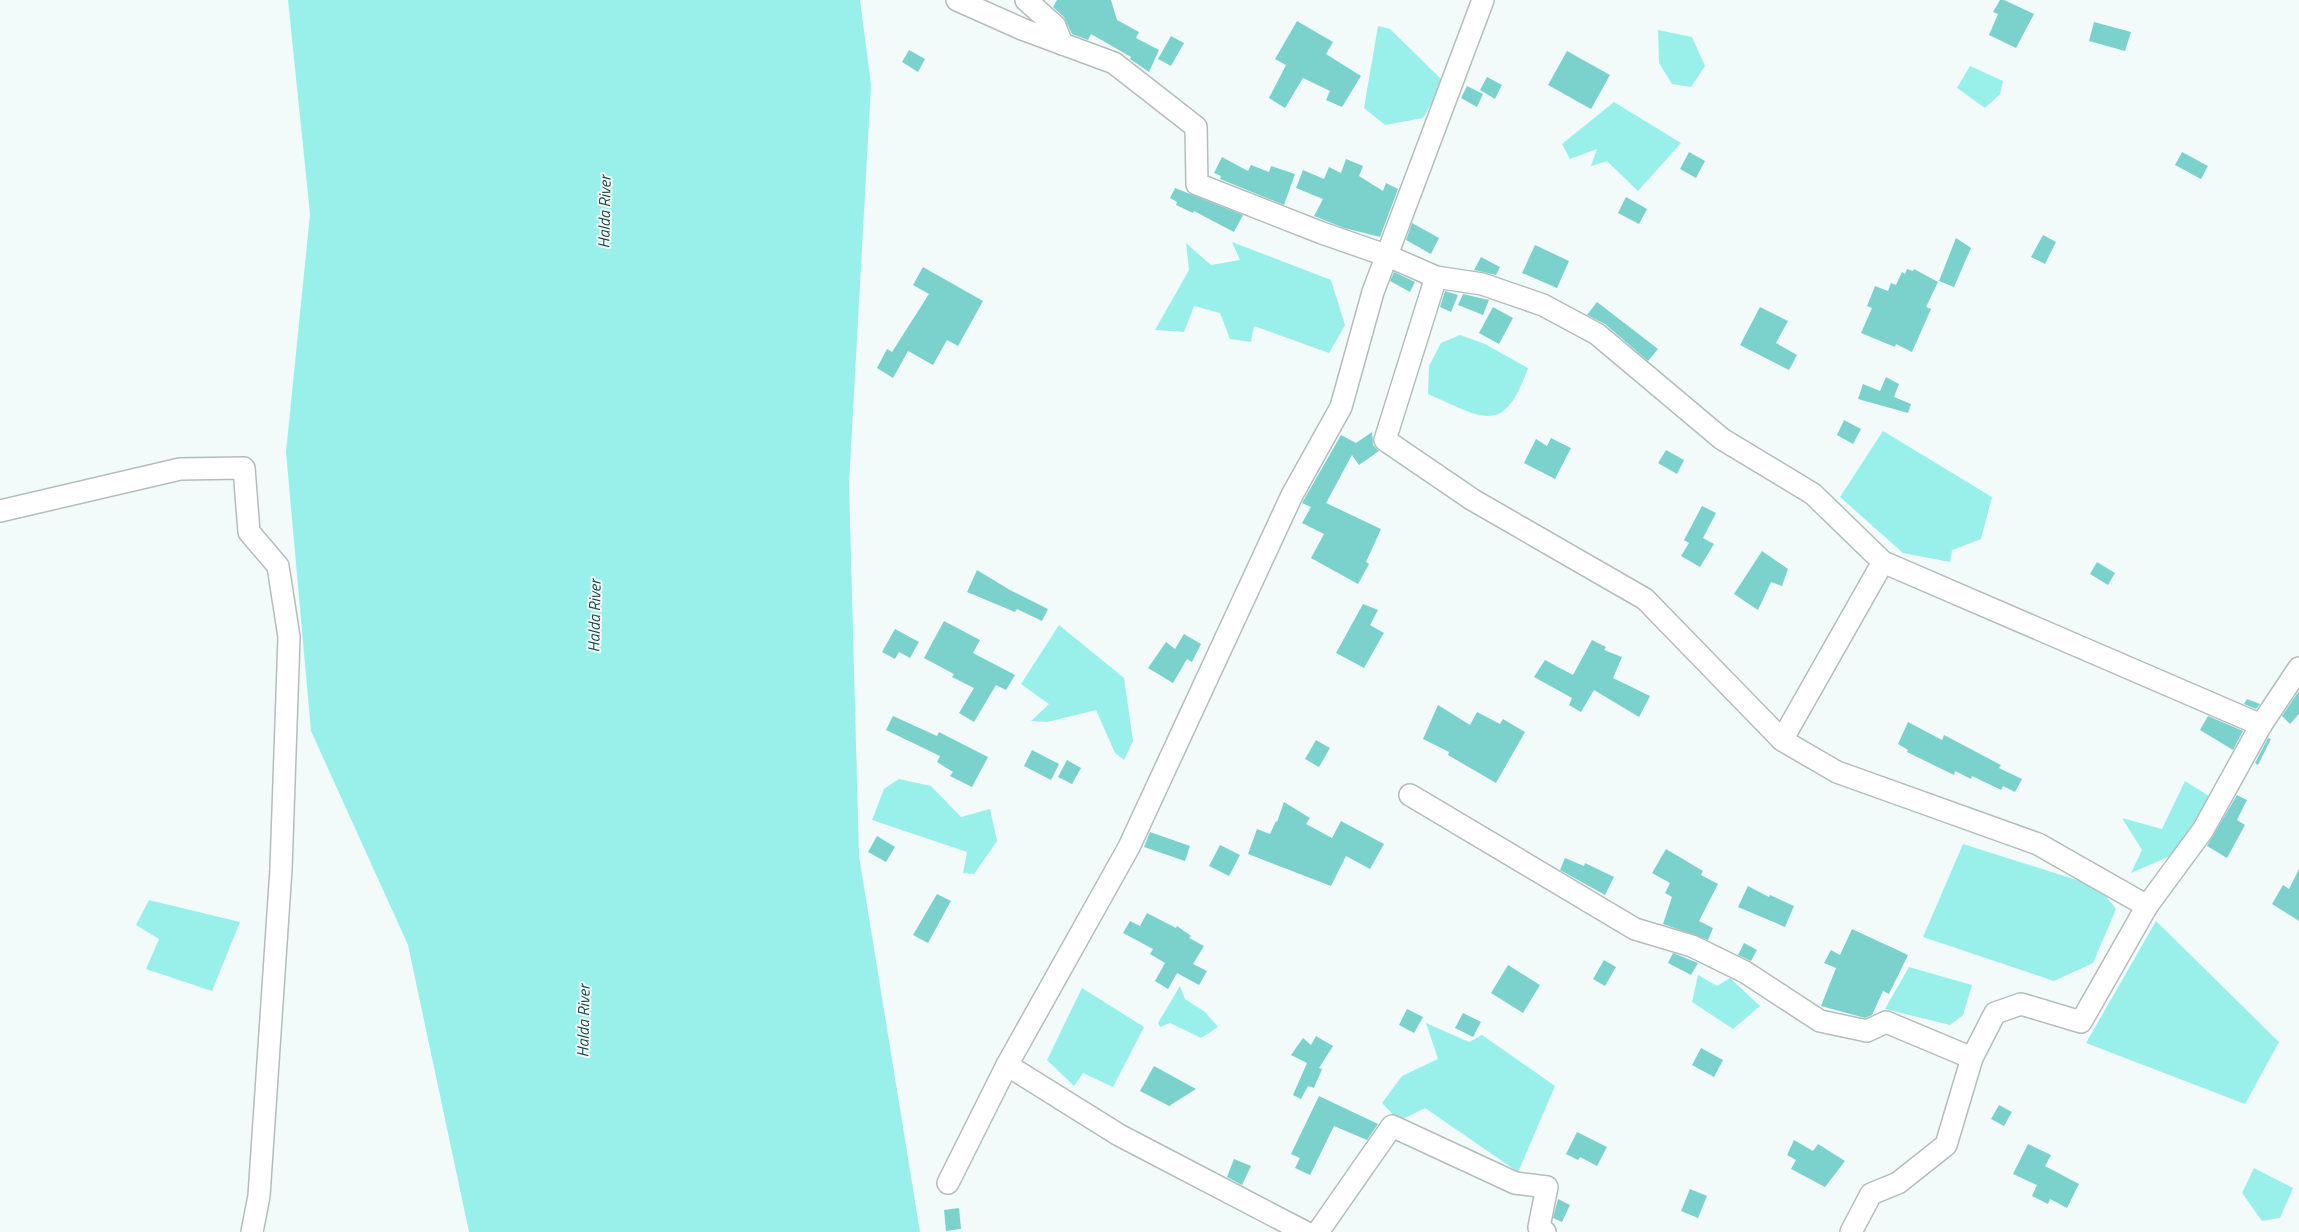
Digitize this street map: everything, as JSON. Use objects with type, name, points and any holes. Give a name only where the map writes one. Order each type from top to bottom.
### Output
[{"type":"street","points":[[957,0],[1062,44],[1114,63],[1196,127],[1197,184],[1322,233],[1388,256],[1436,277],[1482,284],[1534,302],[1597,334],[1722,439],[1813,494],[1883,562],[2261,725]]},
{"type":"street","points":[[1026,0],[1056,26],[1062,44]]},
{"type":"street","points":[[948,1183],[1007,1065],[1129,847],[1292,495],[1341,407],[1373,292],[1483,0]]},
{"type":"street","points":[[1436,277],[1385,440],[1473,500],[1645,599],[1782,740],[1837,772],[2038,844],[2147,906]]},
{"type":"street","points":[[0,511],[180,469],[244,468],[249,532],[278,566],[289,637],[281,869],[259,1196],[252,1232]]},
{"type":"street","points":[[1782,740],[1883,562]]},
{"type":"street","points":[[1851,1232],[1871,1194],[1898,1183],[1946,1145],[1972,1058],[1996,1013],[2021,1004],[2081,1022],[2147,906],[2202,830],[2261,725],[2299,668]]},
{"type":"street","points":[[1410,795],[1635,929],[1692,946],[1745,972],[1820,1021],[1867,1031],[1886,1022],[1972,1058]]},
{"type":"street","points":[[1007,1065],[1119,1135],[1305,1232]]},
{"type":"street","points":[[1318,1232],[1392,1126],[1515,1183],[1547,1187],[1539,1227],[1545,1232]]},
{"type":"water","name":"Halda River","points":[[288,0],[860,0],[871,85],[849,484],[859,856],[920,1232],[469,1232],[408,945],[311,731],[286,452],[310,214]]},
{"type":"water","points":[[1378,26],[1390,29],[1444,82],[1423,118],[1385,125],[1364,108]]},
{"type":"water","points":[[1658,30],[1692,37],[1705,66],[1691,87],[1672,84],[1659,63]]},
{"type":"water","points":[[1970,66],[2003,81],[2000,94],[1985,108],[1957,88]]},
{"type":"water","points":[[1614,102],[1681,143],[1638,191],[1607,161],[1591,166],[1597,149],[1570,159],[1562,144]]},
{"type":"water","points":[[1232,242],[1331,280],[1345,325],[1329,353],[1254,326],[1251,342],[1230,339],[1220,313],[1194,306],[1184,332],[1155,330],[1189,270],[1186,243],[1211,265],[1240,260]]},
{"type":"water","points":[[1460,335],[1485,344],[1528,368],[1519,390],[1510,405],[1500,413],[1490,416],[1477,415],[1428,394],[1429,366],[1441,343]]},
{"type":"water","points":[[1883,431],[1992,497],[1981,539],[1952,550],[1950,562],[1903,553],[1840,497]]},
{"type":"water","points":[[1059,625],[1124,678],[1133,741],[1124,760],[1115,753],[1096,710],[1047,722],[1031,721],[1049,704],[1021,684]]},
{"type":"water","points":[[899,779],[931,786],[961,817],[990,809],[997,841],[974,874],[963,873],[967,852],[872,820],[884,789]]},
{"type":"water","points":[[2185,781],[2209,796],[2175,854],[2131,873],[2142,850],[2122,818],[2162,829]]},
{"type":"water","points":[[1963,844],[2099,887],[2116,909],[2093,963],[2054,981],[1923,937]]},
{"type":"water","points":[[149,900],[240,922],[212,991],[146,969],[159,939],[136,925]]},
{"type":"water","points":[[2156,921],[2279,1042],[2245,1104],[2086,1043]]},
{"type":"water","points":[[1909,967],[1972,985],[1963,1015],[1950,1025],[1885,1009]]},
{"type":"water","points":[[1698,975],[1717,986],[1730,978],[1760,1006],[1733,1029],[1692,1002]]},
{"type":"water","points":[[1180,986],[1185,999],[1205,1012],[1218,1027],[1201,1038],[1170,1023],[1160,1027],[1158,1023]]},
{"type":"water","points":[[1082,988],[1144,1027],[1113,1087],[1083,1073],[1074,1086],[1047,1060]]},
{"type":"water","points":[[1426,1023],[1469,1042],[1482,1035],[1555,1086],[1518,1172],[1425,1108],[1399,1121],[1382,1103],[1402,1076],[1438,1059]]},
{"type":"water","points":[[2254,1168],[2293,1188],[2280,1218],[2262,1221],[2242,1193]]},
{"type":"building","points":[[1057,0],[1111,0],[1117,20],[1139,32],[1136,38],[1159,50],[1149,72],[1130,59],[1131,57],[1091,34],[1088,40],[1072,34],[1064,17],[1053,7]]},
{"type":"building","points":[[2000,0],[2004,0],[2034,14],[2016,48],[1989,35],[1998,14],[1993,12]]},
{"type":"building","points":[[1297,21],[1333,42],[1326,54],[1361,76],[1342,107],[1326,100],[1330,91],[1303,78],[1285,108],[1269,98],[1286,65],[1275,59]]},
{"type":"building","points":[[2094,22],[2131,32],[2125,51],[2089,41]]},
{"type":"building","points":[[1171,36],[1184,43],[1171,66],[1158,59]]},
{"type":"building","points":[[909,50],[925,59],[918,72],[902,62]]},
{"type":"building","points":[[1567,51],[1610,75],[1591,109],[1548,85]]},
{"type":"building","points":[[1487,77],[1502,85],[1495,99],[1480,90]]},
{"type":"building","points":[[1467,86],[1483,94],[1477,107],[1461,98]]},
{"type":"building","points":[[1689,152],[1705,161],[1696,178],[1680,169]]},
{"type":"building","points":[[2182,152],[2208,166],[2201,179],[2175,165]]},
{"type":"building","points":[[1222,157],[1248,171],[1251,165],[1269,172],[1271,166],[1295,174],[1284,205],[1220,179],[1221,176],[1214,173]]},
{"type":"building","points":[[1346,159],[1363,166],[1359,176],[1383,191],[1386,183],[1398,189],[1380,237],[1344,228],[1314,216],[1323,199],[1296,188],[1303,170],[1324,179],[1329,167],[1341,173]]},
{"type":"building","points":[[1175,188],[1243,215],[1234,232],[1194,211],[1193,213],[1176,205],[1177,202],[1170,198]]},
{"type":"building","points":[[1626,197],[1647,209],[1639,224],[1618,213]]},
{"type":"building","points":[[1412,223],[1439,238],[1431,254],[1406,240]]},
{"type":"building","points":[[2043,235],[2056,242],[2045,264],[2031,257]]},
{"type":"building","points":[[1956,238],[1971,248],[1954,287],[1939,281]]},
{"type":"building","points":[[1535,245],[1569,261],[1557,288],[1522,273]]},
{"type":"building","points":[[1481,257],[1500,267],[1496,275],[1474,270]]},
{"type":"building","points":[[923,267],[983,301],[958,346],[947,340],[933,365],[908,351],[893,378],[877,368],[887,349],[892,352],[929,294],[913,285]]},
{"type":"building","points":[[1907,269],[1913,271],[1914,269],[1938,282],[1926,307],[1931,309],[1912,352],[1896,344],[1895,347],[1861,333],[1872,308],[1867,306],[1875,286],[1888,291],[1891,283],[1896,285],[1902,272],[1905,274]]},
{"type":"building","points":[[1394,272],[1415,282],[1410,292],[1390,281]]},
{"type":"building","points":[[1445,291],[1458,295],[1451,312],[1440,307]]},
{"type":"building","points":[[1463,294],[1489,300],[1483,315],[1458,305]]},
{"type":"building","points":[[1597,302],[1658,349],[1648,361],[1605,324],[1587,315]]},
{"type":"building","points":[[1493,307],[1513,318],[1499,344],[1479,333]]},
{"type":"building","points":[[1760,307],[1788,321],[1776,343],[1797,355],[1789,370],[1740,345]]},
{"type":"building","points":[[1886,377],[1899,384],[1894,397],[1911,404],[1908,413],[1858,399],[1863,384],[1880,391]]},
{"type":"building","points":[[1844,420],[1861,429],[1853,444],[1837,435]]},
{"type":"building","points":[[1372,432],[1373,445],[1379,451],[1359,465],[1352,455],[1326,503],[1381,529],[1366,562],[1369,564],[1358,584],[1311,558],[1324,534],[1302,523],[1311,507],[1302,503],[1341,435],[1356,443]]},
{"type":"building","points":[[1551,438],[1571,448],[1555,479],[1524,463],[1536,439],[1547,446]]},
{"type":"building","points":[[1666,450],[1684,460],[1677,474],[1658,463]]},
{"type":"building","points":[[1702,506],[1716,513],[1703,538],[1714,544],[1700,567],[1681,556],[1689,543],[1684,540]]},
{"type":"building","points":[[1762,551],[1788,569],[1782,586],[1771,582],[1758,610],[1734,594]]},
{"type":"building","points":[[2097,562],[2115,573],[2108,585],[2090,574]]},
{"type":"building","points":[[977,570],[1010,590],[1048,609],[1042,621],[1017,609],[1015,612],[967,592]]},
{"type":"building","points":[[1363,604],[1378,610],[1370,625],[1384,633],[1364,668],[1336,653]]},
{"type":"building","points":[[944,621],[980,640],[973,653],[1015,675],[1006,690],[996,685],[974,722],[959,713],[974,688],[952,677],[954,674],[924,658]]},
{"type":"building","points":[[895,629],[919,642],[910,658],[899,652],[895,659],[882,652]]},
{"type":"building","points":[[1184,634],[1201,644],[1192,662],[1187,659],[1173,683],[1148,668],[1166,642],[1175,649]]},
{"type":"building","points":[[1592,640],[1606,647],[1604,650],[1622,657],[1613,678],[1650,696],[1639,717],[1594,690],[1581,712],[1569,705],[1572,698],[1534,677],[1545,660],[1573,675]]},
{"type":"building","points":[[2299,691],[2299,714],[2290,724],[2282,716]]},
{"type":"building","points":[[2247,699],[2260,704],[2256,709],[2244,704]]},
{"type":"building","points":[[1438,705],[1470,725],[1477,712],[1500,724],[1503,719],[1525,732],[1496,783],[1448,755],[1449,752],[1423,739]]},
{"type":"building","points":[[893,716],[937,736],[939,732],[988,757],[972,787],[950,776],[953,772],[937,762],[940,756],[886,730]]},
{"type":"building","points":[[2208,716],[2243,731],[2233,750],[2200,730]]},
{"type":"building","points":[[1908,722],[1942,740],[1944,735],[2001,765],[1999,768],[2022,779],[2015,792],[2003,786],[2001,790],[1972,776],[1971,779],[1955,771],[1954,775],[1907,752],[1908,750],[1898,744]]},
{"type":"building","points":[[2268,738],[2271,739],[2258,765],[2255,763]]},
{"type":"building","points":[[1316,740],[1330,748],[1319,767],[1305,759]]},
{"type":"building","points":[[1032,750],[1059,764],[1051,780],[1024,766]]},
{"type":"building","points":[[1067,760],[1081,768],[1072,784],[1058,777]]},
{"type":"building","points":[[2237,795],[2247,800],[2237,820],[2245,825],[2227,858],[2207,846]]},
{"type":"building","points":[[1284,802],[1310,818],[1306,824],[1332,838],[1341,821],[1384,844],[1370,869],[1346,856],[1331,886],[1248,854],[1257,829],[1270,834],[1277,822]]},
{"type":"building","points":[[1150,832],[1190,846],[1185,861],[1144,847]]},
{"type":"building","points":[[877,836],[895,847],[886,862],[868,852]]},
{"type":"building","points":[[1220,845],[1240,855],[1229,876],[1209,866]]},
{"type":"building","points":[[1666,849],[1703,871],[1701,875],[1718,884],[1699,921],[1713,928],[1708,940],[1663,924],[1672,897],[1665,893],[1670,883],[1652,873]]},
{"type":"building","points":[[1565,858],[1584,866],[1585,863],[1614,877],[1605,895],[1560,870]]},
{"type":"building","points":[[2299,869],[2299,921],[2272,904],[2283,885],[2289,889]]},
{"type":"building","points":[[1748,886],[1769,897],[1770,895],[1794,906],[1785,927],[1738,907]]},
{"type":"building","points":[[937,894],[951,901],[928,943],[913,935]]},
{"type":"building","points":[[1147,913],[1176,928],[1177,926],[1191,936],[1189,938],[1204,946],[1193,964],[1207,971],[1199,985],[1177,973],[1168,989],[1155,981],[1165,963],[1150,954],[1153,949],[1123,933],[1130,921],[1140,926]]},
{"type":"building","points":[[1852,929],[1908,955],[1889,994],[1883,991],[1872,1015],[1865,1018],[1821,1006],[1836,968],[1824,963],[1831,950],[1840,955]]},
{"type":"building","points":[[1744,943],[1757,950],[1751,961],[1738,955]]},
{"type":"building","points":[[1673,953],[1698,963],[1691,975],[1668,963]]},
{"type":"building","points":[[1604,960],[1616,967],[1605,986],[1593,979]]},
{"type":"building","points":[[1508,965],[1540,985],[1523,1013],[1491,993]]},
{"type":"building","points":[[1407,1009],[1423,1017],[1414,1033],[1399,1025]]},
{"type":"building","points":[[1463,1013],[1481,1022],[1473,1037],[1455,1028]]},
{"type":"building","points":[[1316,1036],[1333,1046],[1319,1068],[1322,1069],[1314,1088],[1308,1086],[1301,1099],[1293,1095],[1307,1063],[1291,1055],[1303,1038],[1311,1045]]},
{"type":"building","points":[[1701,1048],[1723,1060],[1714,1077],[1692,1065]]},
{"type":"building","points":[[1154,1066],[1196,1089],[1169,1106],[1140,1091]]},
{"type":"building","points":[[1319,1096],[1378,1124],[1367,1140],[1334,1126],[1310,1175],[1295,1168],[1300,1158],[1291,1154]]},
{"type":"building","points":[[1999,1105],[2012,1112],[2004,1126],[1991,1119]]},
{"type":"building","points":[[1577,1132],[1607,1147],[1597,1166],[1580,1157],[1578,1160],[1566,1154]]},
{"type":"building","points":[[1794,1140],[1813,1151],[1818,1144],[1845,1161],[1825,1187],[1791,1169],[1796,1160],[1787,1155]]},
{"type":"building","points":[[2028,1144],[2051,1155],[2045,1166],[2079,1184],[2067,1208],[2050,1199],[2048,1204],[2032,1196],[2037,1185],[2013,1174]]},
{"type":"building","points":[[1234,1159],[1251,1166],[1242,1185],[1227,1177]]},
{"type":"building","points":[[1690,1189],[1707,1196],[1698,1218],[1681,1211]]},
{"type":"building","points":[[1558,1199],[1570,1205],[1562,1222],[1553,1218]]},
{"type":"building","points":[[959,1208],[961,1229],[946,1231],[944,1210]]}]
